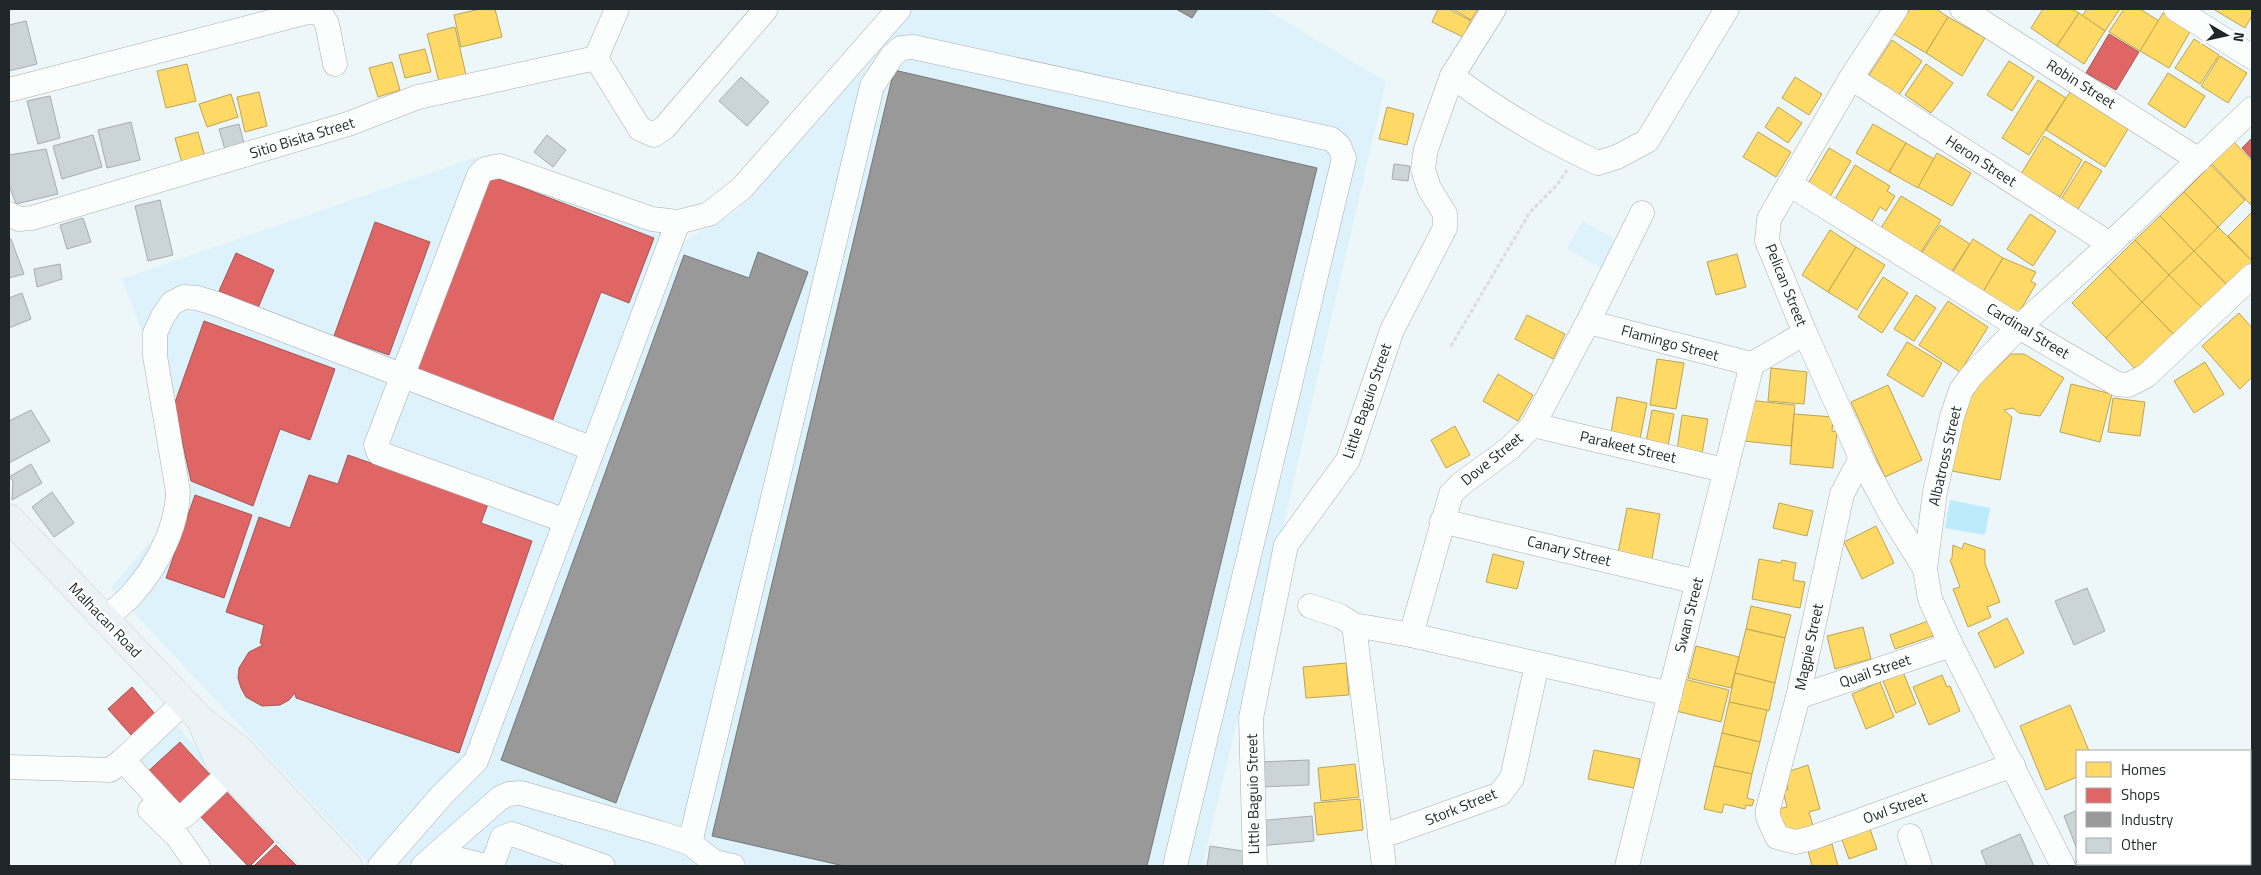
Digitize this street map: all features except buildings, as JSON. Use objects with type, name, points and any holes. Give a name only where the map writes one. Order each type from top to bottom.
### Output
[{"type":"main road","name":"Malhacan Road","points":[[9,518],[202,722],[238,748],[348,866]]},
{"type":"main road","name":"Malhacan Road","points":[[202,722],[219,761],[320,866]]},
{"type":"street","points":[[617,9],[596,58],[640,129],[654,135],[665,127],[766,9]]},
{"type":"street","points":[[566,521],[379,452],[376,445],[479,175],[484,169],[500,166],[652,219],[678,222],[709,214],[742,188],[899,9]]},
{"type":"street","name":"Little Baguio Street","points":[[1255,866],[1251,718],[1286,545],[1348,460],[1392,330],[1445,228],[1444,214],[1428,188],[1423,169],[1426,149],[1452,76],[1494,9]]},
{"type":"street","points":[[1452,76],[1486,98],[1503,113],[1598,163],[1617,157],[1647,142],[1727,9]]},
{"type":"street","name":"Pelican Street","points":[[1896,9],[1851,78],[1769,219],[1766,229],[1767,240],[1805,333],[1861,458],[1925,569]]},
{"type":"street","name":"Robin Street","points":[[1962,9],[2200,160]]},
{"type":"street","points":[[2180,10],[2252,57]]},
{"type":"street","points":[[9,90],[308,12],[320,12],[327,24],[335,64]]},
{"type":"street","points":[[690,843],[872,86],[892,56],[901,48],[914,47],[1331,139],[1339,146],[1344,158],[1175,866]]},
{"type":"street","name":"Sitio Bisita Street","points":[[9,214],[19,219],[32,218],[348,124],[418,97],[596,58]]},
{"type":"street","name":"Heron Street","points":[[1851,78],[2110,244]]},
{"type":"street","name":"Albatross Street","points":[[2063,866],[1951,645],[1930,599],[1925,569],[1935,492],[1952,417],[1961,390],[1972,375],[2019,327],[2200,160],[2252,109]]},
{"type":"street","name":"Cardinal Street","points":[[1789,184],[2019,327],[2117,384],[2128,385],[2146,376],[2252,276]]},
{"type":"street","name":"Dove Street","points":[[1411,635],[1442,520],[1451,494],[1461,484],[1510,448],[1533,425],[1588,322],[1642,213]]},
{"type":"street","points":[[380,866],[442,795],[476,762],[678,222]]},
{"type":"street","points":[[104,619],[133,594],[159,556],[173,525],[178,506],[178,492],[155,356],[155,332],[172,303],[184,297],[197,298],[217,304],[593,449]]},
{"type":"street","name":"Flamingo Street","points":[[1588,322],[1752,364]]},
{"type":"street","points":[[1752,364],[1805,333]]},
{"type":"street","name":"Swan Street","points":[[1627,866],[1724,470],[1752,364]]},
{"type":"street","name":"Parakeet Street","points":[[1533,425],[1724,470]]},
{"type":"street","name":"Magpie Street","points":[[1777,836],[1768,817],[1768,810],[1798,697],[1840,501],[1861,458]]},
{"type":"street","name":"Canary Street","points":[[1442,520],[1697,582]]},
{"type":"street","points":[[1310,606],[1340,616],[1354,625],[1411,635],[1670,694]]},
{"type":"street","points":[[1354,625],[1384,866]]},
{"type":"street","name":"Quail Street","points":[[1798,697],[1951,645]]},
{"type":"street","name":"Stork Street","points":[[1380,837],[1500,794],[1512,778],[1537,664]]},
{"type":"street","points":[[9,767],[116,765],[184,702]]},
{"type":"street","points":[[116,765],[178,817],[184,816],[229,772]]},
{"type":"street","points":[[116,765],[176,836],[198,866]]},
{"type":"street","name":"Owl Street","points":[[1777,836],[1795,842],[1809,839],[2013,765]]},
{"type":"street","points":[[423,866],[500,798],[510,794],[521,793],[660,832],[690,843],[714,862],[733,866]]},
{"type":"street","points":[[492,866],[502,838],[512,834],[602,866]]},
{"type":"street","points":[[1910,836],[1920,866]]},
{"type":"street","points":[[450,866],[455,861],[461,860],[485,866]]},
{"type":"path","points":[[1451,346],[1530,212],[1556,184],[1578,154]]},
{"type":"shaded area","points":[[912,9],[1265,9],[1386,82],[1251,664],[1202,866],[371,866],[111,588],[166,523],[171,494],[142,331],[122,279],[474,158],[685,241],[737,211]]},
{"type":"shaded area","points":[[1582,221],[1620,242],[1605,270],[1567,249]]},
{"type":"shaded area","points":[[1950,500],[1990,508],[1985,535],[1945,528]]},
{"type":"shaded area","points":[[175,724],[227,781],[125,771]]}]
